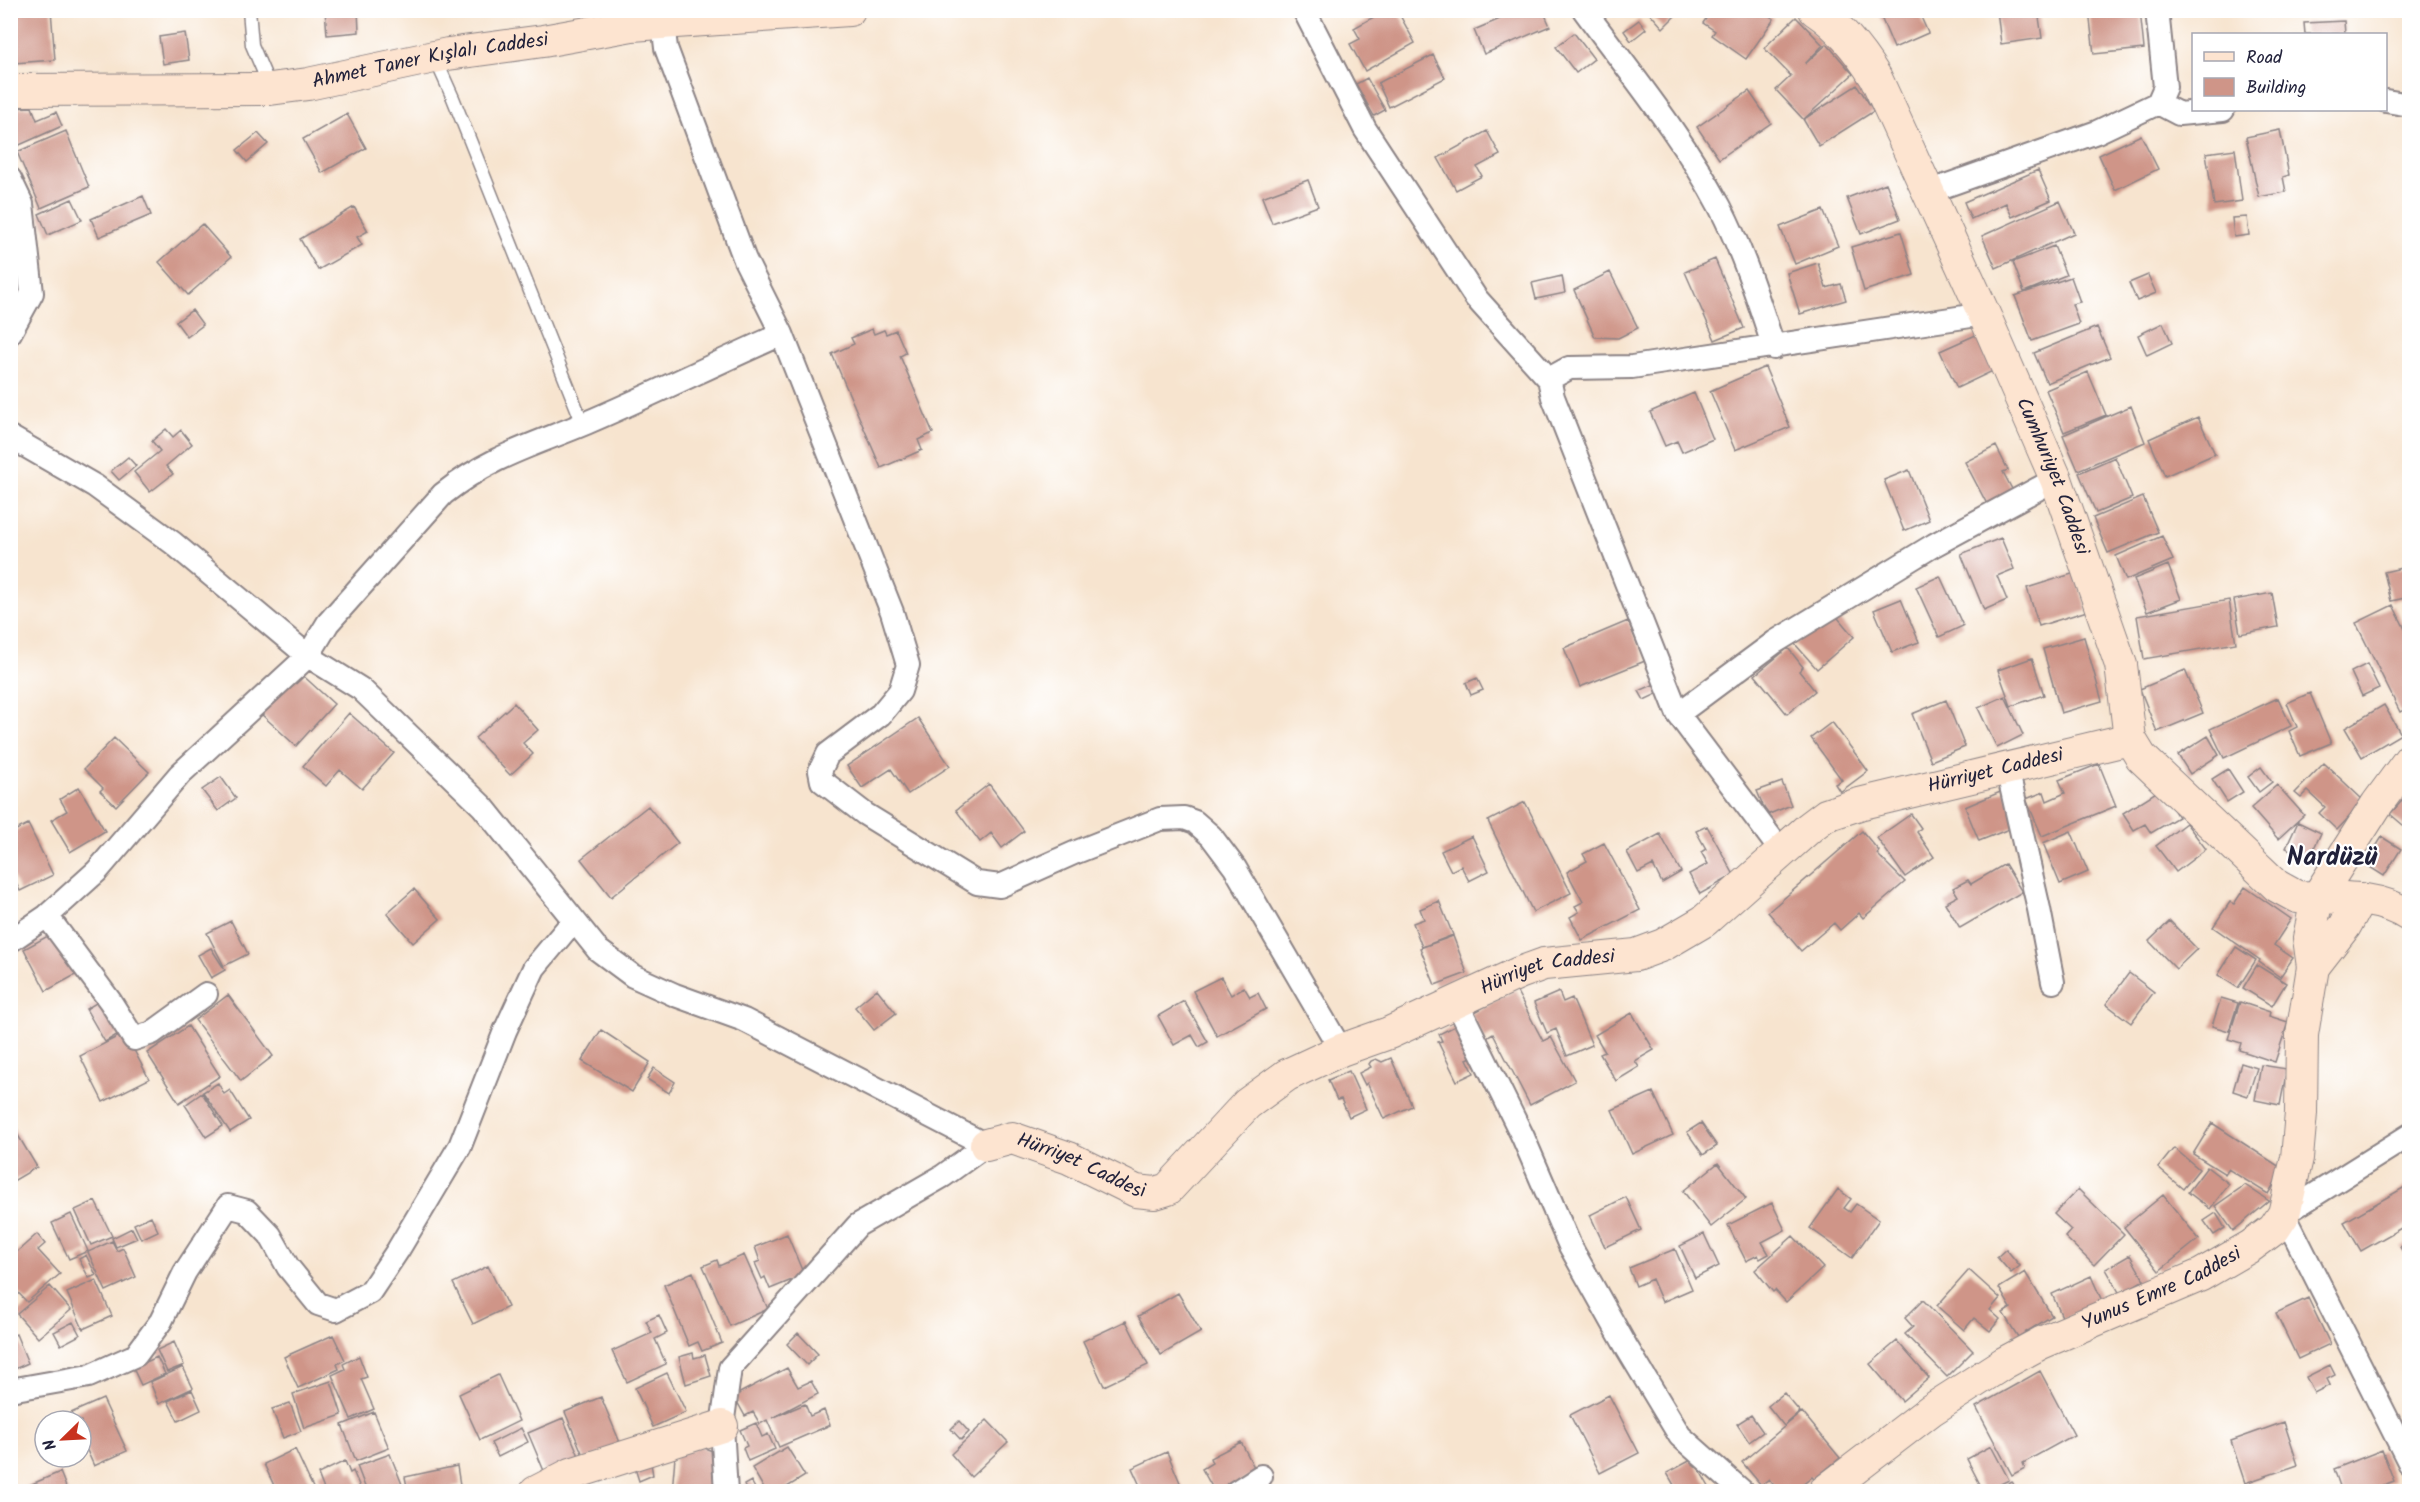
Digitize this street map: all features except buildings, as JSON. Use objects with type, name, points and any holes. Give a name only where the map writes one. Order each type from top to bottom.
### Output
[{"type":"street","name":"Ahmet Taner Kışlalı Caddesi","points":[[10,90],[270,88],[308,84],[434,57],[653,19],[849,10]]},
{"type":"street","points":[[1304,10],[1365,129],[1470,288],[1550,380],[1552,397],[1678,714],[1781,851]]},
{"type":"street","points":[[1584,10],[1681,144],[1719,206],[1750,275],[1773,348]]},
{"type":"street","points":[[1928,192],[2097,132],[2158,103],[2165,87],[2157,10]]},
{"type":"street","name":"Cumhuriyet Caddesi","points":[[1829,14],[1864,58],[1876,78],[1984,314],[2056,479],[2121,664],[2130,739],[2141,757],[2277,886],[2297,897],[2360,899],[2385,903],[2409,916]]},
{"type":"street","points":[[653,19],[666,48],[745,260],[782,334],[892,612],[908,665],[900,691],[880,714],[828,754],[820,771],[822,781],[865,814],[977,883],[1000,886],[1074,853],[1160,819],[1184,818],[1195,822],[1211,836],[1235,868],[1341,1050]]},
{"type":"street","points":[[2387,101],[2409,105]]},
{"type":"street","points":[[2158,103],[2179,114],[2212,111]]},
{"type":"street","points":[[10,179],[22,204],[32,293],[10,333]]},
{"type":"street","points":[[1550,380],[1569,368],[1632,368],[1984,314]]},
{"type":"street","points":[[10,941],[47,916],[97,871],[180,774],[308,656],[328,623],[443,494],[460,480],[500,457],[583,424],[782,334]]},
{"type":"street","points":[[10,437],[104,492],[173,543],[308,656],[361,689],[483,807],[598,950],[633,976],[675,995],[744,1020],[986,1145],[943,1176],[858,1225],[805,1287],[772,1318],[730,1368],[722,1426],[726,1491]]},
{"type":"street","points":[[1678,714],[1774,642],[1934,545],[2056,479]]},
{"type":"street","name":"Hürriyet Caddesi","points":[[986,1145],[1012,1138],[1069,1158],[1136,1191],[1155,1193],[1168,1189],[1247,1104],[1287,1076],[1341,1050],[1389,1033],[1456,1001],[1544,964],[1636,955],[1663,945],[1704,921],[1810,827],[1840,809],[2130,739]]},
{"type":"street","points":[[2409,759],[2377,804],[2317,898],[2309,938],[2313,967],[2302,1035],[2301,1113],[2297,1158],[2284,1214],[2409,1464]]},
{"type":"street","points":[[2007,768],[2053,982]]},
{"type":"street","points":[[2313,967],[2345,926],[2360,899]]},
{"type":"street","points":[[47,916],[110,1001],[134,1039],[152,1033],[206,994]]},
{"type":"street","points":[[10,1390],[89,1376],[136,1355],[161,1321],[185,1272],[228,1206],[247,1211],[270,1235],[288,1267],[318,1304],[336,1310],[370,1292],[460,1146],[505,1031],[534,968],[574,920]]},
{"type":"street","points":[[1456,1001],[1523,1137],[1570,1246],[1627,1348],[1680,1437],[1743,1491]]},
{"type":"street","points":[[2284,1214],[2409,1135]]},
{"type":"street","name":"Yunus Emre Caddesi","points":[[1824,1491],[1930,1410],[1996,1368],[2042,1343],[2201,1275],[2228,1261],[2274,1228],[2284,1214]]},
{"type":"street","points":[[536,1491],[572,1474],[722,1426]]},
{"type":"street","points":[[1236,1491],[1261,1476]]},
{"type":"lane","points":[[249,10],[252,45],[270,88]]},
{"type":"lane","points":[[434,57],[453,98],[583,424]]},
{"type":"district","name":"Nardüzü","points":[[2332,858]]}]
